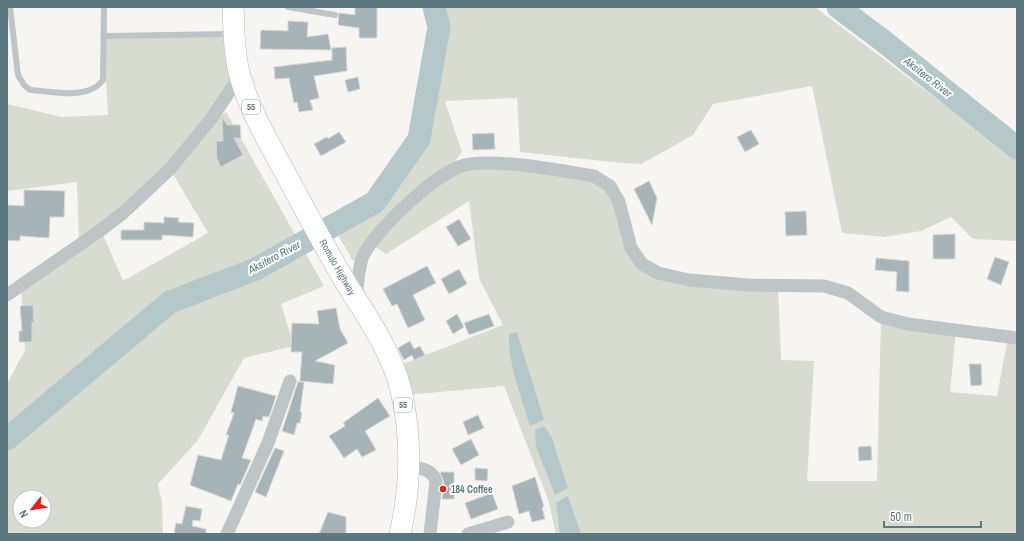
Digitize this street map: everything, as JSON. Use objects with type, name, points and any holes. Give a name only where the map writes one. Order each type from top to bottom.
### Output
[{"type":"highway","name":"Romulo Highway","points":[[233,7],[234,34],[240,76],[262,130],[298,198],[389,358],[400,389],[408,428],[410,466],[407,505],[400,534]]},
{"type":"street","points":[[7,295],[79,247],[123,213],[170,169],[211,119],[240,76]]},
{"type":"street","points":[[352,293],[363,257],[370,243],[391,220],[427,186],[468,164],[494,163],[594,176],[610,186],[619,202],[631,248],[642,264],[658,273],[689,280],[748,284],[824,286],[848,293],[881,317],[908,324],[1017,338]]},
{"type":"street","points":[[227,534],[268,443],[290,381]]},
{"type":"street","points":[[410,466],[429,470],[435,475],[436,482],[430,534]]},
{"type":"street","points":[[468,534],[508,522]]},
{"type":"lane","points":[[10,7],[18,75],[24,85],[30,90],[83,93],[99,86],[104,80],[104,7]]},
{"type":"lane","points":[[288,7],[335,15]]},
{"type":"lane","points":[[104,36],[234,34]]},
{"type":"shaded area","points":[[436,7],[815,7],[1017,160],[1017,241],[973,239],[951,217],[921,231],[884,237],[842,233],[812,86],[713,104],[693,135],[641,164],[520,152],[517,98],[445,101],[462,152],[445,174],[495,163],[606,184],[631,248],[658,273],[778,285],[781,360],[814,361],[807,481],[877,481],[881,317],[956,331],[950,392],[997,396],[1008,337],[1017,338],[1017,534],[556,534],[548,499],[504,386],[407,395],[397,366],[503,325],[479,278],[469,201],[386,254],[370,243],[353,261],[335,230],[375,202],[419,139],[438,35]]},
{"type":"shaded area","points":[[223,34],[231,90],[202,130],[226,112],[324,286],[281,304],[294,346],[244,358],[198,440],[158,484],[162,503],[163,534],[7,534],[7,384],[25,350],[21,286],[79,247],[77,182],[7,191],[7,104],[62,117],[108,115],[104,36]],"holes":[[[170,169],[208,233],[123,281],[101,230]]]},
{"type":"shaded area","points":[[517,332],[544,420],[530,426],[513,369],[509,346],[509,334]]},
{"type":"shaded area","points":[[544,426],[552,438],[568,488],[555,495],[536,447],[535,430]]},
{"type":"shaded area","points":[[568,496],[581,534],[560,534],[556,503]]},
{"type":"building","points":[[355,7],[377,7],[377,38],[359,38],[359,28],[338,25],[339,13],[355,15]]},
{"type":"building","points":[[288,21],[308,22],[307,37],[328,34],[331,50],[260,49],[261,30],[288,31]]},
{"type":"building","points":[[346,47],[347,71],[314,76],[319,98],[310,100],[313,110],[299,112],[297,102],[294,103],[289,78],[275,79],[274,67],[332,60],[332,48]]},
{"type":"building","points":[[358,77],[360,89],[348,92],[345,80]]},
{"type":"building","points":[[222,117],[227,125],[240,125],[241,138],[234,138],[243,155],[221,167],[217,159],[216,141],[223,141]]},
{"type":"building","points":[[751,130],[759,144],[745,152],[737,137]]},
{"type":"building","points":[[339,132],[346,142],[321,156],[314,144],[327,137],[328,139]]},
{"type":"building","points":[[494,133],[495,149],[473,150],[472,134]]},
{"type":"building","points":[[649,181],[657,198],[652,225],[634,189]]},
{"type":"building","points":[[24,190],[65,191],[64,217],[50,217],[49,238],[20,236],[20,241],[7,240],[7,205],[24,206]]},
{"type":"building","points":[[806,211],[807,235],[786,236],[785,212]]},
{"type":"building","points":[[164,217],[179,218],[178,222],[194,223],[193,237],[162,235],[162,240],[121,240],[121,230],[144,230],[144,222],[164,223]]},
{"type":"building","points":[[459,219],[471,239],[458,246],[446,227]]},
{"type":"building","points":[[955,234],[955,259],[933,259],[933,235]]},
{"type":"building","points":[[995,257],[1009,262],[1001,285],[987,279]]},
{"type":"building","points":[[876,258],[909,261],[909,292],[896,291],[897,272],[875,270]]},
{"type":"building","points":[[427,266],[436,283],[413,295],[425,320],[408,328],[397,304],[392,306],[383,289]]},
{"type":"building","points":[[459,269],[467,284],[449,294],[441,279]]},
{"type":"building","points":[[33,305],[34,322],[32,322],[32,342],[19,342],[19,331],[22,331],[20,306]]},
{"type":"building","points":[[336,308],[340,329],[348,343],[315,361],[335,365],[333,384],[300,381],[302,352],[291,352],[292,323],[319,324],[317,311]]},
{"type":"building","points":[[457,314],[464,327],[453,334],[446,321]]},
{"type":"building","points":[[489,314],[494,326],[469,335],[464,323]]},
{"type":"building","points":[[410,341],[414,349],[420,346],[425,355],[414,360],[412,355],[404,360],[398,348]]},
{"type":"building","points":[[969,364],[981,364],[982,385],[971,386]]},
{"type":"building","points":[[298,382],[304,382],[300,412],[302,412],[300,423],[297,423],[294,435],[282,431]]},
{"type":"building","points":[[238,386],[276,396],[269,417],[263,416],[262,421],[256,419],[242,458],[251,460],[231,501],[190,485],[198,455],[221,460],[229,435],[226,435],[234,413],[231,412]]},
{"type":"building","points":[[378,398],[390,416],[365,431],[376,450],[362,457],[357,449],[344,458],[329,436],[345,426],[343,423]]},
{"type":"building","points":[[478,415],[484,428],[468,435],[463,422]]},
{"type":"building","points":[[471,439],[479,455],[461,465],[452,449]]},
{"type":"building","points":[[871,446],[872,460],[859,461],[858,447]]},
{"type":"building","points":[[275,448],[284,451],[266,497],[255,492]]},
{"type":"building","points":[[475,468],[488,469],[487,481],[475,480]]},
{"type":"building","points":[[440,472],[454,472],[454,499],[442,499],[444,483]]},
{"type":"building","points":[[535,477],[544,507],[542,507],[545,519],[532,522],[529,511],[519,514],[512,486]]},
{"type":"building","points":[[492,493],[498,509],[471,519],[465,503]]},
{"type":"building","points":[[186,506],[202,509],[200,521],[193,520],[192,526],[206,529],[206,534],[174,534],[176,523],[182,524]]},
{"type":"building","points":[[328,512],[346,517],[346,534],[319,534]]},
{"type":"waterway","name":"Aksitero River","points":[[7,439],[170,302],[256,269],[375,202],[419,139],[439,27],[434,7]]},
{"type":"waterway","name":"Aksitero River","points":[[838,7],[882,40],[1017,148]]},
{"type":"place","name":"184 Coffee","points":[[443,489]]}]
